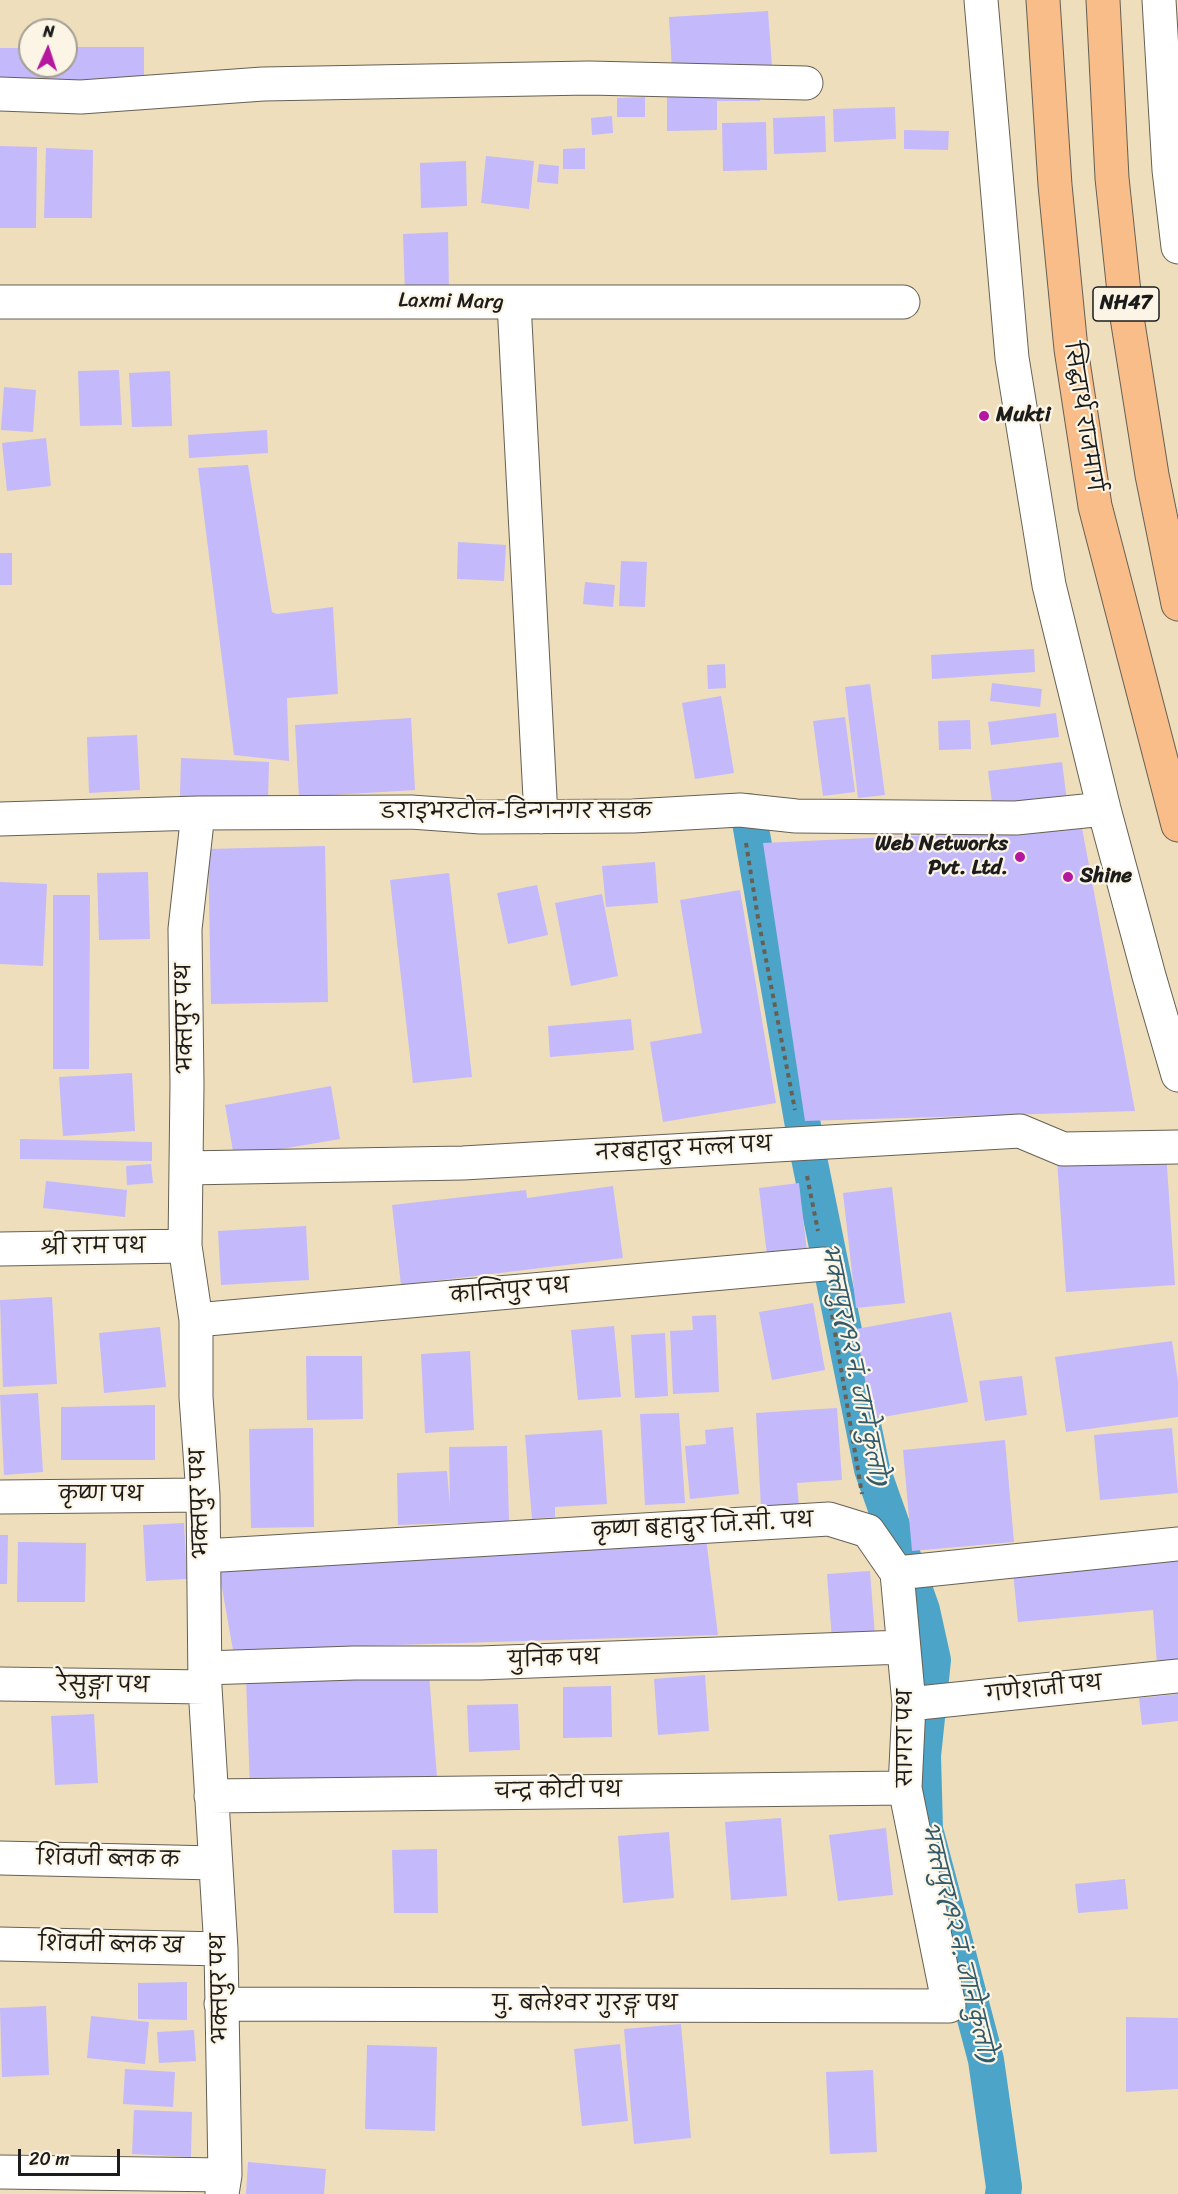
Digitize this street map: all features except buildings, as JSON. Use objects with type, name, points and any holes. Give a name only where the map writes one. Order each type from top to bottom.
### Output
[{"type":"highway","name":"सिद्धार्थ राजमार्ग","points":[[1043,0],[1055,185],[1070,338],[1095,506],[1178,825]]},
{"type":"highway","name":"NH47","points":[[1102,0],[1112,178],[1126,311],[1152,475],[1178,604]]},
{"type":"street","points":[[981,0],[1012,358],[1049,585],[1104,809],[1178,1075]]},
{"type":"street","points":[[1166,17],[1169,171],[1178,243]]},
{"type":"street","points":[[0,94],[81,97],[263,84],[589,78],[806,83]]},
{"type":"street","name":"Laxmi Marg","points":[[0,302],[903,302]]},
{"type":"street","points":[[514,303],[542,817]]},
{"type":"street","name":"डराइभरटोल-डिन्गनगर सडक","points":[[0,819],[198,813],[411,812],[481,817],[633,816],[740,810],[796,816],[1017,818],[1104,809]]},
{"type":"street","name":"भक्तपुर पथ","points":[[198,813],[185,929],[186,1246],[196,1320],[196,1397],[204,1556],[205,1678],[221,1948],[224,2185]]},
{"type":"street","name":"नरबहादुर मल्ल पथ","points":[[186,1168],[463,1163],[1020,1131],[1063,1149],[1178,1147]]},
{"type":"street","name":"श्री राम पथ","points":[[0,1249],[186,1246]]},
{"type":"street","name":"कान्तिपुर पथ","points":[[196,1320],[824,1264]]},
{"type":"street","name":"कृष्ण पथ","points":[[0,1497],[202,1495]]},
{"type":"street","name":"कृष्ण बहादुर जि.सी. पथ","points":[[204,1556],[829,1519],[868,1531],[906,1572]]},
{"type":"street","points":[[906,1572],[1178,1544]]},
{"type":"street","name":"सागरा पथ","points":[[906,1572],[903,1647],[922,1702],[905,1788],[949,2006]]},
{"type":"street","name":"युनिक पथ","points":[[205,1678],[354,1663],[480,1663],[903,1647]]},
{"type":"street","name":"गणेशजी पथ","points":[[922,1702],[1178,1676]]},
{"type":"street","name":"रेसुङ्गा पथ","points":[[0,1684],[205,1678]]},
{"type":"street","name":"चन्द्र कोटी पथ","points":[[211,1796],[905,1788]]},
{"type":"street","name":"शिवजी ब्लक क","points":[[0,1858],[215,1863]]},
{"type":"street","name":"शिवजी ब्लक ख","points":[[0,1944],[221,1948]]},
{"type":"street","name":"मु. बलेश्वर गुरङ्ग पथ","points":[[221,2004],[949,2006]]},
{"type":"street","points":[[0,2172],[224,2185]]},
{"type":"waterway","name":"भक्तपुर(१२ नं. जाने कुलो)","points":[[748,811],[806,1143],[872,1469],[922,1610],[933,1660],[923,1756],[925,1829],[986,2060],[1004,2187],[1003,2194]]},
{"type":"place","name":"Mukti","points":[[984,416]]},
{"type":"place","name":"Web Networks Pvt. Ltd.","points":[[1020,857]]},
{"type":"place","name":"Shine","points":[[1068,877]]}]
